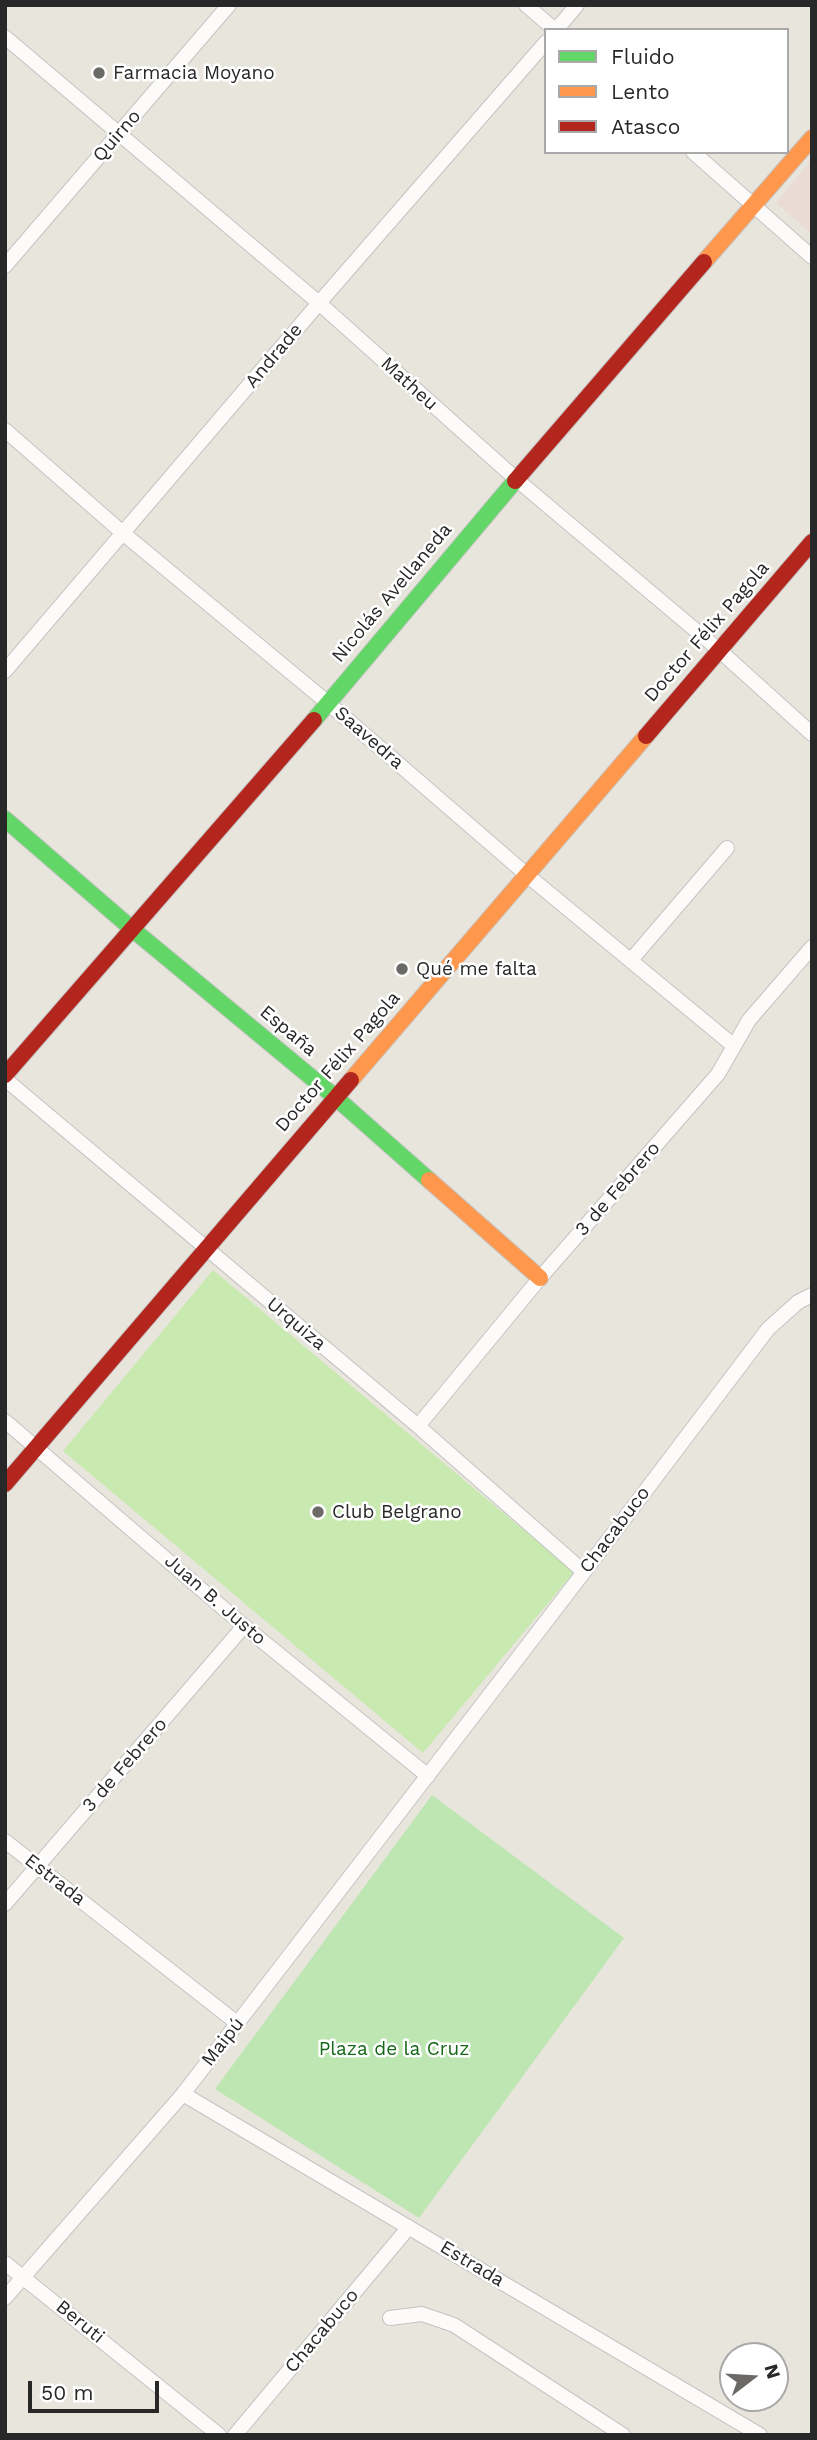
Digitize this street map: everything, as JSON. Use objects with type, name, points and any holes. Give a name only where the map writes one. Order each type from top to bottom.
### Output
[{"type":"street","name":"Quirno","points":[[5,266],[229,5]]},
{"type":"street","points":[[526,5],[554,28]]},
{"type":"street","points":[[558,28],[578,5]]},
{"type":"street","name":"Matheu","points":[[5,37],[319,303],[516,479],[719,650],[812,734]]},
{"type":"street","name":"Andrade","points":[[5,671],[544,44]]},
{"type":"street","name":"Nicolás Avellaneda","points":[[5,1077],[328,703],[516,479],[812,138]]},
{"type":"street","points":[[695,154],[812,257]]},
{"type":"street","name":"Saavedra","points":[[5,430],[527,875],[734,1045]]},
{"type":"street","name":"Doctor Félix Pagola","points":[[5,1483],[812,542]]},
{"type":"street","name":"España","points":[[5,820],[335,1097],[540,1278]]},
{"type":"street","points":[[631,960],[727,848]]},
{"type":"street","name":"3 de Febrero","points":[[418,1426],[540,1278],[718,1074],[749,1020],[812,947]]},
{"type":"street","name":"Urquiza","points":[[5,1077],[418,1426],[584,1572]]},
{"type":"street","name":"Chacabuco","points":[[428,1776],[768,1329],[798,1302],[812,1296]]},
{"type":"street","name":"Juan B. Justo","points":[[5,1420],[244,1626],[428,1776]]},
{"type":"street","name":"3 de Febrero","points":[[5,1904],[244,1626]]},
{"type":"street","name":"Maipú","points":[[5,2298],[183,2094],[428,1776]]},
{"type":"street","name":"Estrada","points":[[5,1841],[237,2023]]},
{"type":"street","name":"Estrada","points":[[183,2094],[760,2435]]},
{"type":"street","name":"Chacabuco","points":[[235,2435],[409,2227]]},
{"type":"street","name":"Beruti","points":[[5,2263],[219,2435]]},
{"type":"street","points":[[390,2318],[422,2314],[454,2325],[623,2435]]},
{"type":"shaded area","points":[[812,159],[812,234],[776,203]]},
{"type":"green space","name":"Club Belgrano","points":[[213,1270],[574,1572],[423,1753],[63,1451]]},
{"type":"green space","name":"Plaza de la Cruz","points":[[432,1795],[624,1938],[419,2218],[215,2089]]},
{"type":"traffic: fast","points":[[314,720],[515,481]]},
{"type":"traffic: fast","points":[[5,819],[131,928],[335,1097],[429,1180]]},
{"type":"traffic: slow","points":[[704,262],[812,138]]},
{"type":"traffic: slow","points":[[351,1080],[646,736]]},
{"type":"traffic: slow","points":[[429,1180],[540,1278]]},
{"type":"traffic: jam","points":[[515,481],[704,262]]},
{"type":"traffic: jam","points":[[646,736],[812,542]]},
{"type":"traffic: jam","points":[[5,1075],[314,720]]},
{"type":"traffic: jam","points":[[5,1484],[351,1080]]},
{"type":"place","name":"Farmacia Moyano","points":[[99,73]]},
{"type":"place","name":"Qué me falta","points":[[402,969]]},
{"type":"place","name":"Club Belgrano","points":[[318,1512]]}]
